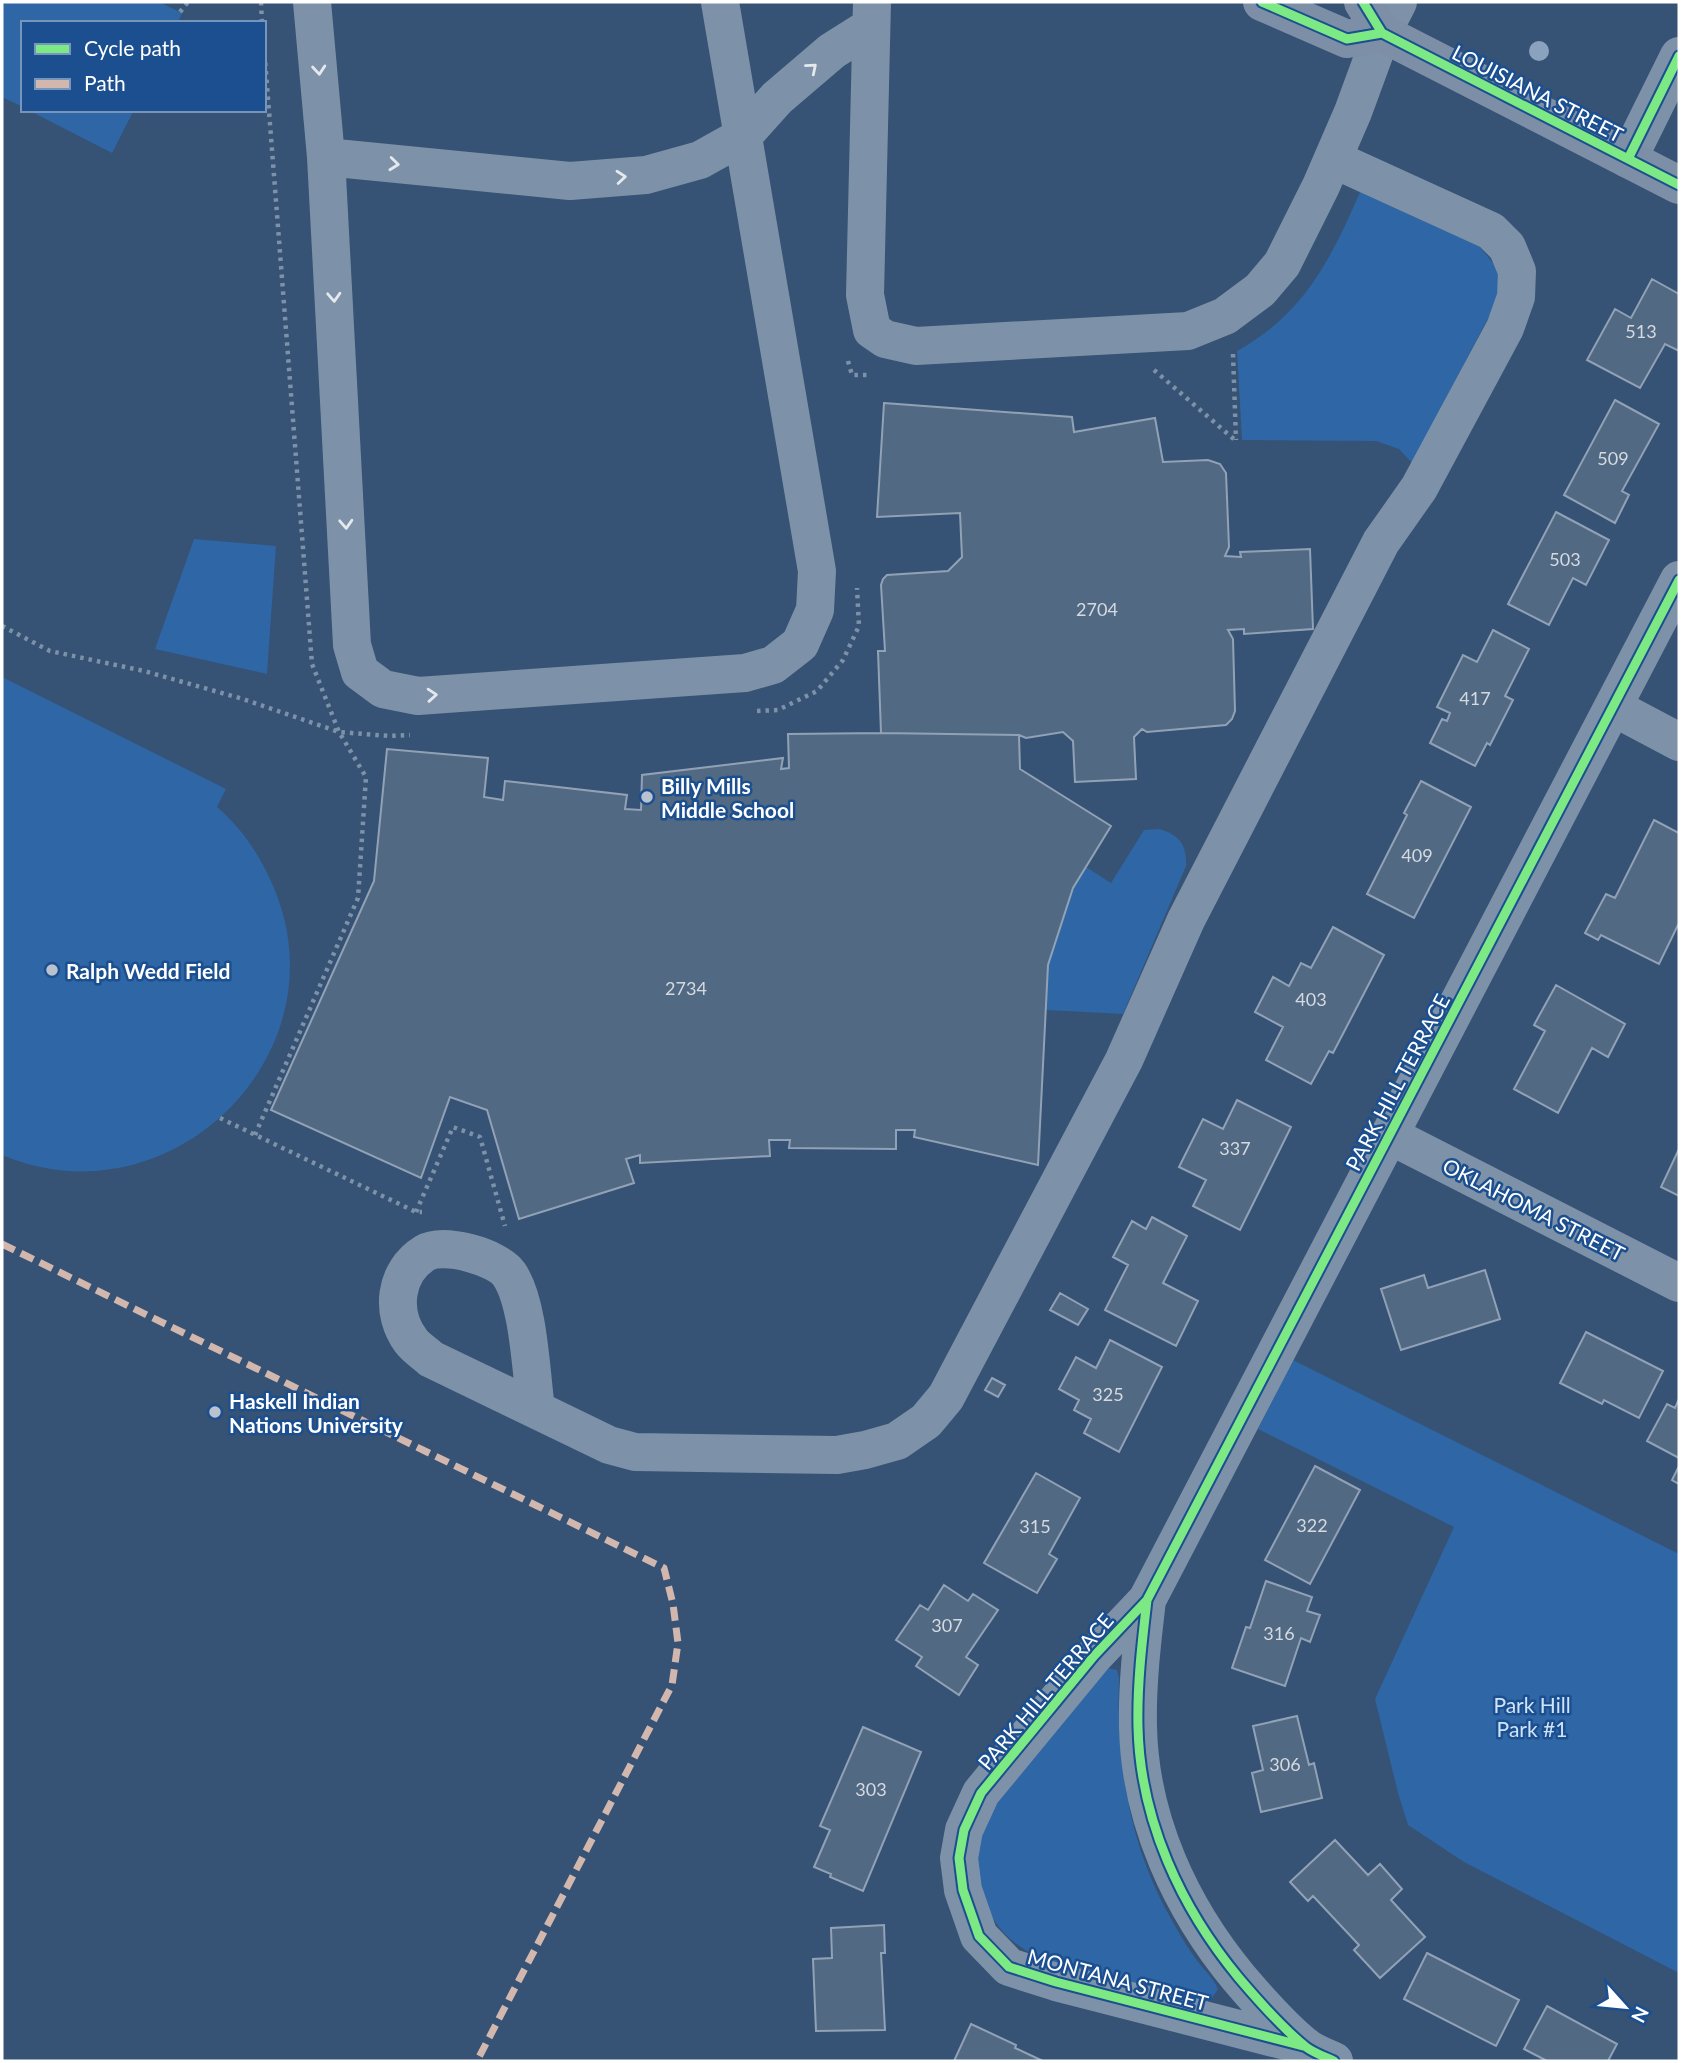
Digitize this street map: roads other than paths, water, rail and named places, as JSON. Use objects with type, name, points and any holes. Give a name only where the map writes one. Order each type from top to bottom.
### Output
[{"type":"main road","points":[[1262,2],[1347,39],[1381,12]]},
{"type":"main road","name":"LOUISIANA STREET","points":[[1381,12],[1628,159],[1679,185]]},
{"type":"street","points":[[312,2],[327,157],[352,645],[360,672],[383,689],[418,696],[746,673],[774,665],[800,644],[815,610],[817,571],[720,2]]},
{"type":"street","points":[[871,14],[865,295],[872,330],[884,339],[916,346],[1188,331],[1225,316],[1260,290],[1282,264],[1321,186],[1353,112],[1381,12]]},
{"type":"street","points":[[327,157],[570,181],[646,175],[700,160],[743,136],[777,97],[871,14]]},
{"type":"street","points":[[1628,159],[1679,56]]},
{"type":"street","points":[[536,1409],[610,1445],[635,1452],[837,1455],[897,1441],[926,1421],[946,1397],[1124,1060],[1186,920],[1374,555],[1419,488],[1505,328],[1516,297],[1517,271],[1507,247],[1491,231],[1333,159]]},
{"type":"street","name":"PARK HILL TERRACE","points":[[963,1890],[959,1858],[964,1830],[981,1793],[1094,1656],[1147,1600],[1679,580]]},
{"type":"street","points":[[1613,707],[1679,741]]},
{"type":"street","name":"OKLAHOMA STREET","points":[[1389,1135],[1679,1283]]},
{"type":"street","name":"PARK HILL TERRACE","points":[[1147,1600],[1138,1677],[1138,1731],[1144,1783],[1168,1868],[1192,1910]]},
{"type":"street","name":"MONTANA STREET","points":[[963,1890],[979,1936],[1009,1967],[1320,2054]]},
{"type":"street","name":"MONTANA STREET","points":[[1192,1910],[1215,1950],[1237,1976],[1320,2054]]},
{"type":"place","name":"Billy Mills Middle School","points":[[647,797]]},
{"type":"place","name":"Ralph Wedd Field","points":[[52,970]]},
{"type":"place","name":"Haskell Indian Nations University","points":[[215,1412]]},
{"type":"park label","name":"Park Hill Park #1","points":[[1532,1716]]}]
